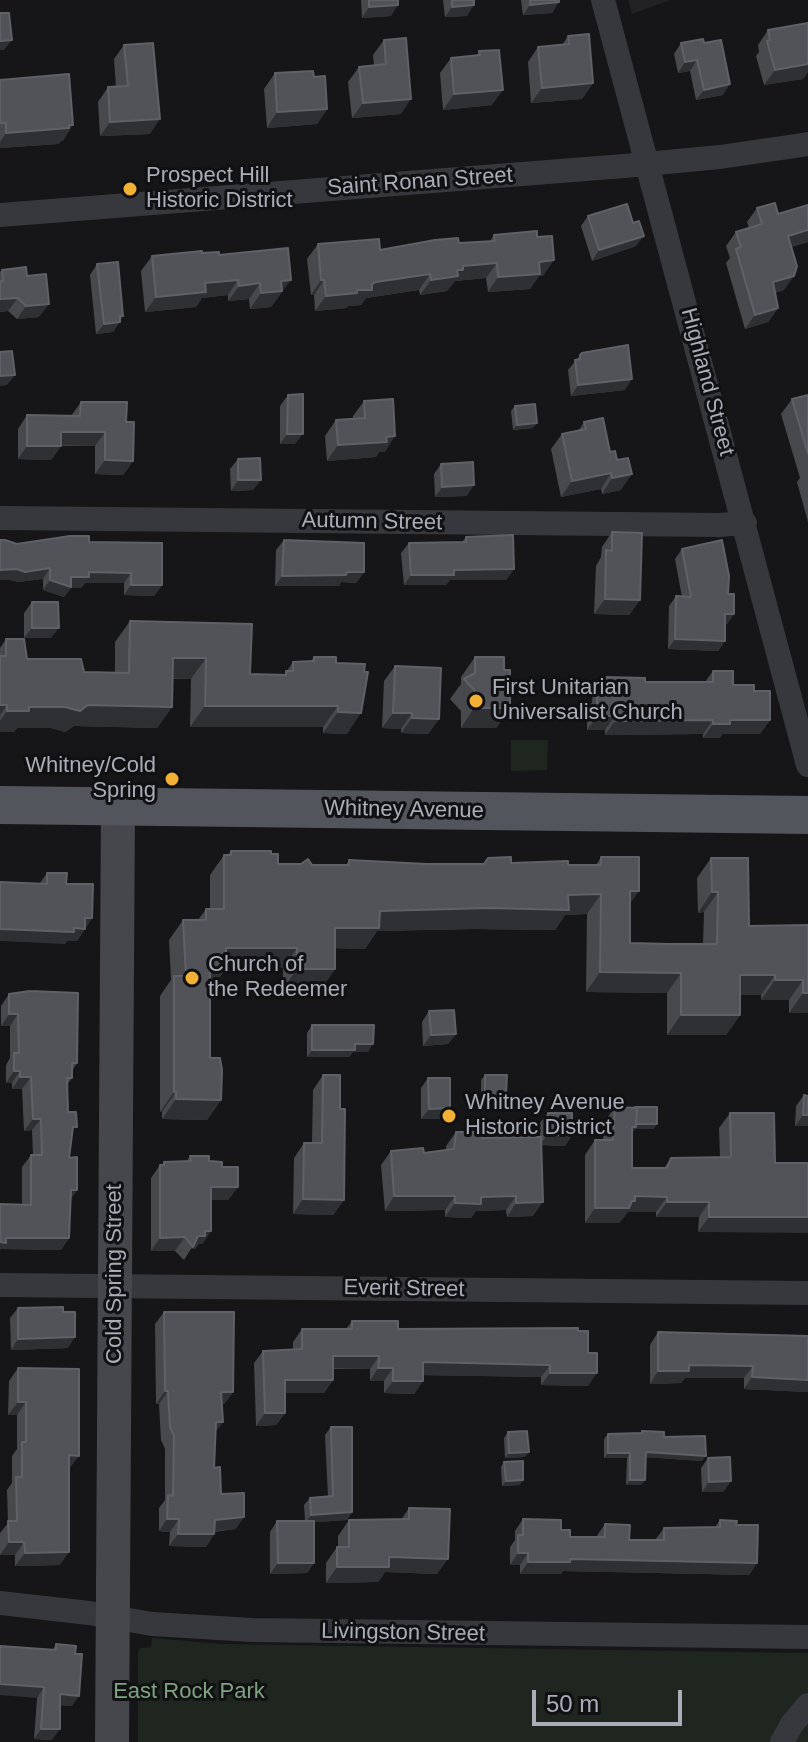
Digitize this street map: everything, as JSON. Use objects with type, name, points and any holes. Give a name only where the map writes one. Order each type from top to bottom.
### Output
[{"type":"main road","name":"Whitney Avenue","points":[[0,805],[808,815]]},
{"type":"street","name":"Highland Street","points":[[603,0],[808,765]]},
{"type":"street","name":"Saint Ronan Street","points":[[0,215],[648,164],[808,144]]},
{"type":"street","name":"Autumn Street","points":[[0,518],[745,523]]},
{"type":"street","name":"Cold Spring Street","points":[[112,1742],[118,807]]},
{"type":"street","name":"Everit Street","points":[[0,1285],[808,1293]]},
{"type":"street","name":"Livingston Street","points":[[0,1603],[152,1624],[282,1631],[808,1637]]},
{"type":"street","points":[[782,1742],[808,1705]]},
{"type":"shaded area","points":[[628,0],[670,0],[632,14]]},
{"type":"green space","points":[[511,740],[548,740],[547,770],[511,771]]},
{"type":"green space","name":"East Rock Park","points":[[152,1638],[223,1644],[808,1653],[808,1742],[138,1742],[138,1652],[140,1648],[151,1647]]},
{"type":"building","points":[[369,0],[398,0],[398,5],[369,7]]},
{"type":"building","points":[[452,0],[474,0],[474,5],[452,7]]},
{"type":"building","points":[[530,0],[559,0],[559,2],[530,5]]},
{"type":"building","points":[[0,13],[9,13],[12,40],[0,41]]},
{"type":"building","points":[[808,23],[808,64],[775,70],[767,41],[770,40],[768,30]]},
{"type":"building","points":[[589,34],[593,83],[542,88],[538,47],[569,44],[568,36]]},
{"type":"building","points":[[406,38],[411,99],[363,103],[359,67],[386,64],[384,40]]},
{"type":"building","points":[[703,39],[704,43],[721,40],[730,84],[704,90],[697,60],[685,62],[681,43]]},
{"type":"building","points":[[153,43],[160,119],[110,122],[108,87],[128,86],[124,45]]},
{"type":"building","points":[[499,50],[503,90],[454,94],[451,58]]},
{"type":"building","points":[[313,71],[314,77],[325,76],[327,109],[277,112],[275,73]]},
{"type":"building","points":[[69,74],[73,125],[69,128],[6,133],[6,123],[0,123],[0,80]]},
{"type":"building","points":[[775,203],[778,214],[808,205],[808,230],[788,236],[797,266],[794,276],[773,282],[778,308],[755,315],[736,249],[741,247],[736,232],[762,224],[757,208]]},
{"type":"building","points":[[627,204],[633,223],[639,221],[644,236],[599,250],[588,216]]},
{"type":"building","points":[[537,231],[537,237],[552,236],[554,260],[539,262],[540,274],[498,277],[497,263],[463,266],[463,270],[457,270],[458,276],[431,280],[430,274],[376,282],[372,284],[372,290],[326,296],[324,280],[321,280],[318,244],[379,239],[380,250],[458,238],[459,243],[495,241],[494,235]]},
{"type":"building","points":[[288,248],[291,280],[281,281],[282,291],[261,293],[260,283],[239,286],[238,280],[205,283],[206,292],[156,297],[152,256],[202,251],[219,252],[219,255]]},
{"type":"building","points":[[118,262],[123,316],[120,316],[120,322],[104,324],[97,264]]},
{"type":"building","points":[[26,267],[27,276],[46,274],[49,304],[26,306],[18,298],[0,299],[2,270]]},
{"type":"building","points":[[628,345],[632,379],[578,385],[575,360],[580,359],[582,353]]},
{"type":"building","points":[[12,351],[15,375],[0,376],[0,352]]},
{"type":"building","points":[[303,394],[303,434],[287,434],[288,395]]},
{"type":"building","points":[[808,395],[808,454],[792,399]]},
{"type":"building","points":[[393,399],[395,436],[386,437],[387,442],[338,445],[336,420],[365,418],[364,401]]},
{"type":"building","points":[[81,402],[127,402],[126,422],[134,422],[133,461],[105,460],[105,432],[61,432],[61,446],[27,446],[27,415],[80,416]]},
{"type":"building","points":[[535,404],[537,423],[517,425],[515,406]]},
{"type":"building","points":[[603,418],[610,452],[615,451],[617,460],[628,458],[632,474],[612,478],[611,473],[572,481],[562,434],[586,429],[584,422]]},
{"type":"building","points":[[260,458],[261,480],[238,480],[238,459]]},
{"type":"building","points":[[473,462],[474,485],[442,487],[441,464]]},
{"type":"building","points":[[612,532],[642,533],[640,600],[605,599],[606,550],[612,551]]},
{"type":"building","points":[[513,535],[514,569],[454,570],[454,575],[411,575],[409,543],[466,542],[466,537]]},
{"type":"building","points":[[89,536],[89,542],[162,543],[162,585],[131,585],[131,573],[89,572],[89,577],[71,577],[71,587],[50,580],[50,568],[25,572],[0,570],[0,540],[17,544]]},
{"type":"building","points":[[284,540],[364,543],[364,572],[282,576]]},
{"type":"building","points":[[722,540],[729,576],[728,594],[734,594],[734,614],[725,614],[725,641],[675,639],[676,596],[691,597],[682,549]]},
{"type":"building","points":[[32,602],[58,602],[59,628],[32,628]]},
{"type":"building","points":[[130,621],[252,624],[250,674],[286,675],[286,671],[293,671],[293,662],[314,661],[314,657],[336,657],[336,663],[365,664],[364,672],[368,672],[361,713],[338,712],[338,706],[205,706],[206,658],[173,658],[172,707],[88,705],[80,711],[65,707],[29,707],[29,711],[7,711],[7,705],[0,705],[0,656],[6,656],[6,639],[24,639],[27,659],[81,659],[84,672],[129,673]]},
{"type":"building","points":[[475,657],[504,657],[504,670],[510,670],[510,708],[474,708],[475,691],[464,679],[475,673]]},
{"type":"building","points":[[395,666],[441,668],[439,719],[412,718],[412,713],[393,713]]},
{"type":"building","points":[[713,671],[733,671],[733,685],[754,685],[754,691],[770,691],[770,720],[730,720],[730,724],[713,724],[713,720],[615,721],[615,716],[597,716],[597,696],[602,696],[603,677],[645,678],[645,682],[713,682]]},
{"type":"building","points":[[231,851],[271,851],[271,854],[278,854],[278,864],[301,864],[308,859],[312,865],[349,865],[349,860],[484,864],[488,858],[511,857],[511,863],[568,861],[568,865],[599,865],[601,857],[639,857],[639,891],[630,891],[630,943],[668,944],[717,944],[718,892],[712,892],[711,858],[748,858],[749,926],[808,925],[808,993],[803,993],[803,980],[775,980],[775,975],[740,975],[740,1015],[681,1015],[681,973],[600,972],[601,894],[568,895],[569,910],[489,908],[380,911],[379,928],[335,928],[335,969],[297,969],[297,948],[226,948],[226,968],[210,968],[210,1058],[220,1058],[221,1100],[176,1099],[174,976],[186,976],[183,920],[206,920],[206,909],[224,909],[224,855],[231,855]]},
{"type":"building","points":[[47,873],[67,873],[66,884],[93,884],[92,918],[85,918],[85,929],[74,928],[74,932],[0,929],[0,882],[47,884]]},
{"type":"building","points":[[30,991],[78,993],[77,1063],[72,1063],[72,1078],[67,1078],[68,1112],[76,1112],[77,1127],[73,1127],[69,1158],[77,1157],[77,1190],[71,1190],[69,1238],[6,1238],[6,1243],[0,1242],[0,1204],[31,1205],[31,1155],[42,1155],[41,1119],[33,1119],[31,1077],[20,1077],[20,1071],[14,1071],[14,1053],[19,1053],[18,1014],[9,1014],[9,994]]},
{"type":"building","points":[[454,1010],[456,1034],[431,1035],[429,1011]]},
{"type":"building","points":[[312,1025],[374,1025],[373,1044],[355,1044],[355,1050],[312,1050]]},
{"type":"building","points":[[323,1075],[340,1075],[340,1109],[345,1109],[344,1200],[303,1199],[304,1143],[322,1143]]},
{"type":"building","points":[[485,1075],[507,1075],[506,1095],[485,1095]]},
{"type":"building","points":[[428,1078],[450,1078],[450,1108],[429,1109]]},
{"type":"building","points":[[804,1095],[808,1096],[808,1115],[803,1115]]},
{"type":"building","points":[[615,1107],[637,1108],[636,1127],[632,1127],[632,1168],[667,1168],[671,1158],[731,1157],[730,1113],[774,1113],[775,1163],[808,1163],[808,1217],[709,1217],[709,1202],[667,1202],[667,1197],[635,1196],[629,1208],[595,1208],[595,1140],[613,1140]]},
{"type":"building","points":[[635,1107],[657,1107],[657,1124],[636,1124]]},
{"type":"building","points":[[548,1113],[572,1113],[572,1135],[547,1135]]},
{"type":"building","points":[[456,1132],[482,1132],[482,1138],[541,1137],[543,1202],[516,1203],[516,1196],[481,1197],[481,1204],[455,1203],[455,1196],[394,1196],[391,1151],[423,1148],[424,1153],[454,1149]]},
{"type":"building","points":[[190,1156],[209,1156],[209,1161],[222,1162],[222,1167],[238,1167],[238,1187],[211,1187],[211,1231],[205,1231],[205,1236],[198,1236],[193,1247],[185,1237],[160,1238],[160,1165],[164,1162],[191,1161]]},
{"type":"building","points":[[63,1307],[63,1312],[75,1312],[75,1337],[18,1339],[18,1308]]},
{"type":"building","points":[[164,1312],[234,1312],[233,1392],[221,1392],[223,1422],[216,1422],[214,1468],[220,1467],[221,1494],[244,1493],[244,1517],[215,1520],[214,1534],[178,1534],[179,1519],[167,1519],[168,1495],[173,1496],[174,1436],[170,1427],[168,1391],[165,1391]]},
{"type":"building","points":[[352,1321],[398,1321],[398,1329],[578,1328],[578,1331],[588,1331],[588,1353],[597,1353],[597,1373],[550,1373],[550,1365],[423,1362],[423,1381],[393,1381],[393,1368],[378,1368],[379,1356],[333,1356],[333,1380],[285,1380],[285,1413],[265,1413],[263,1351],[302,1349],[302,1329],[352,1329]]},
{"type":"building","points":[[658,1332],[808,1336],[808,1380],[752,1377],[753,1366],[689,1365],[689,1371],[658,1371]]},
{"type":"building","points":[[18,1368],[79,1369],[79,1456],[69,1455],[69,1552],[25,1553],[24,1542],[9,1542],[8,1521],[17,1521],[16,1477],[22,1477],[22,1442],[26,1442],[26,1402],[18,1402]]},
{"type":"building","points":[[331,1427],[352,1427],[352,1512],[311,1515],[310,1498],[333,1496]]},
{"type":"building","points":[[527,1431],[529,1452],[509,1453],[508,1432]]},
{"type":"building","points":[[664,1432],[664,1437],[705,1436],[706,1456],[646,1452],[645,1480],[630,1480],[630,1453],[608,1453],[608,1434]]},
{"type":"building","points":[[730,1457],[731,1481],[709,1482],[708,1458]]},
{"type":"building","points":[[523,1461],[523,1480],[506,1481],[504,1462]]},
{"type":"building","points":[[409,1508],[450,1509],[448,1559],[389,1557],[389,1567],[337,1567],[337,1547],[349,1547],[349,1520],[409,1519]]},
{"type":"building","points":[[523,1519],[561,1520],[561,1530],[570,1530],[570,1537],[605,1537],[605,1524],[630,1525],[629,1540],[664,1540],[664,1528],[720,1527],[720,1520],[737,1521],[736,1525],[758,1525],[757,1563],[570,1559],[570,1562],[528,1562],[528,1553],[518,1553],[518,1535],[523,1535]]},
{"type":"building","points":[[277,1521],[314,1521],[314,1563],[278,1563]]},
{"type":"building","points":[[56,1644],[76,1646],[75,1654],[82,1654],[79,1696],[60,1694],[60,1729],[41,1729],[44,1687],[0,1684],[0,1646],[56,1650]]},
{"type":"place","name":"Prospect Hill Historic District","points":[[130,189]]},
{"type":"place","name":"First Unitarian Universalist Church","points":[[476,701]]},
{"type":"place","name":"Whitney/Cold Spring","points":[[172,779]]},
{"type":"place","name":"Church of the Redeemer","points":[[192,978]]},
{"type":"place","name":"Whitney Avenue Historic District","points":[[449,1116]]}]
